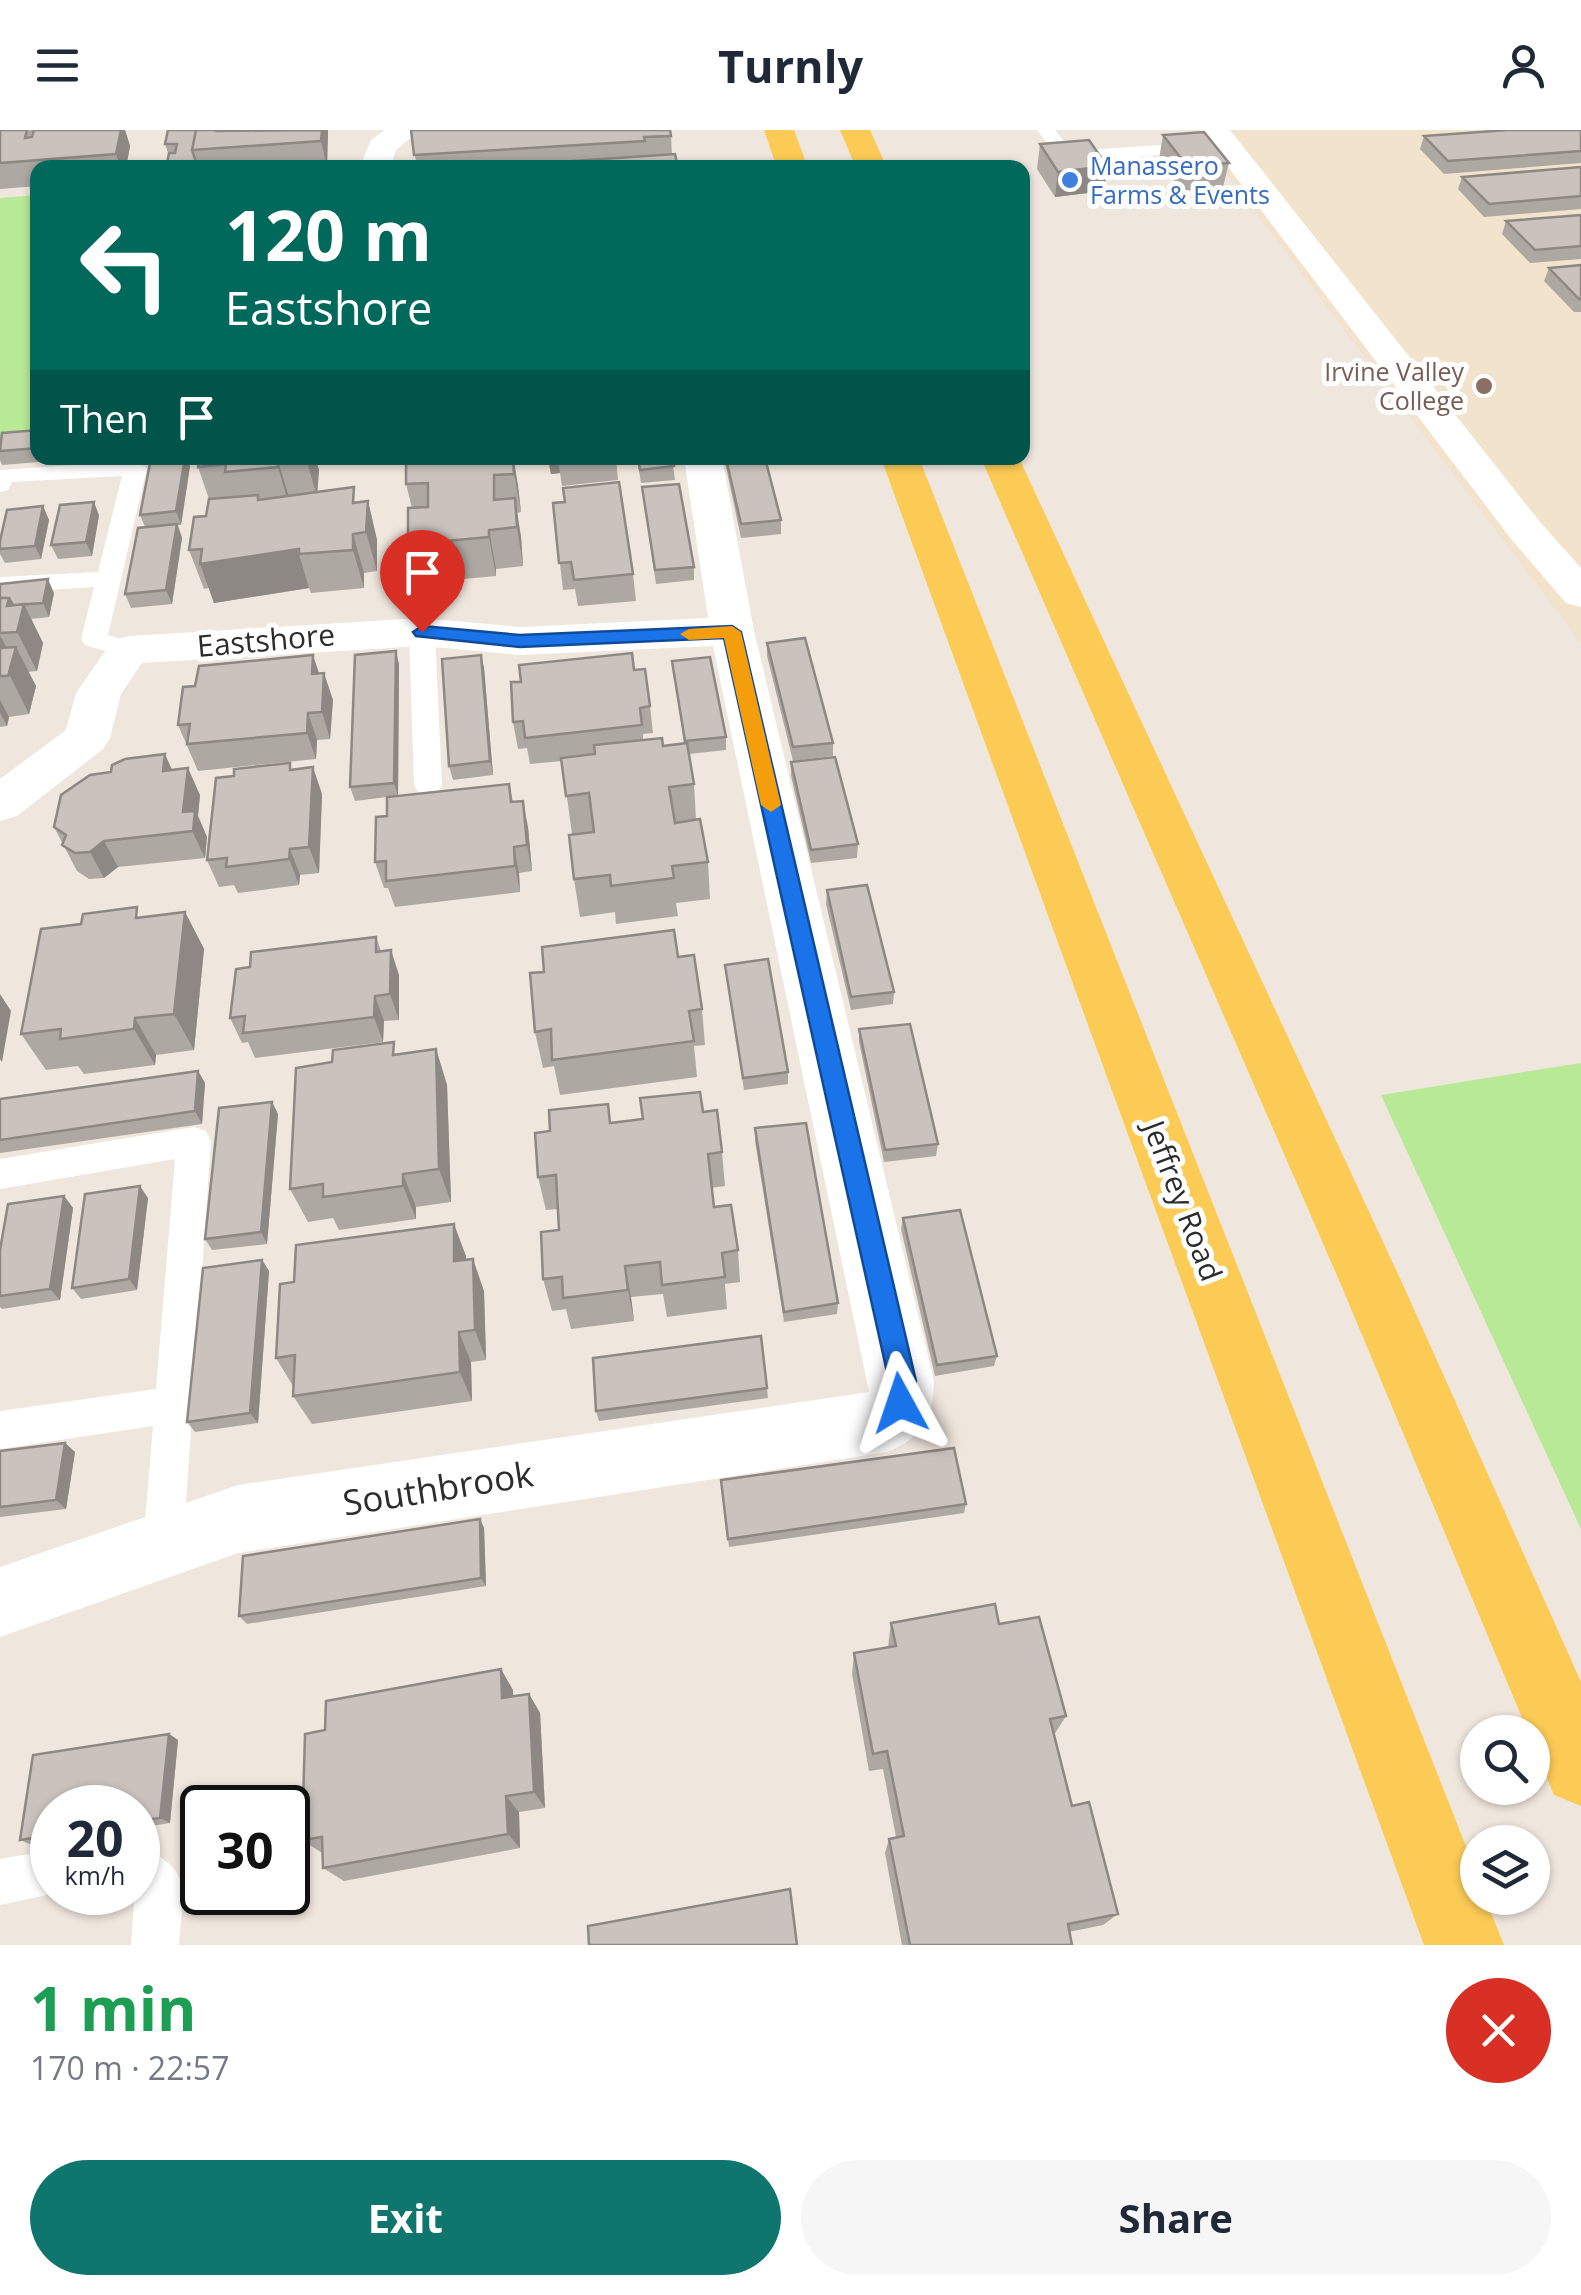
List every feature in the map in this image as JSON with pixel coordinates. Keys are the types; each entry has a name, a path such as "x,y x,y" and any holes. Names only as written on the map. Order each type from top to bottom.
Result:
{"main road":[{"path":"779,130 790,160"},
{"path":"855,130 868,160"},
{"name":"Jeffrey Road","path":"903,465 1464,1945"},
{"path":"1003,465 1372,1287 1581,1768"}],"street":[{"path":"377,160 382,146 405,130"},
{"path":"1221,138 1526,531 1581,594"},
{"path":"704,465 732,632"},
{"name":"Eastshore","path":"129,650 422,632 520,641 732,632"},
{"name":"Southbrook","path":"0,1602 238,1519 887,1420 900,1403 902,1381 732,632"},
{"path":"0,804 87,738 100,693 129,650"}],"lane":[{"path":"1046,130 1068,157 1221,138"},
{"path":"0,485 2,476 135,468 94,639 129,650"},
{"path":"0,584 108,579"},
{"path":"422,632 428,785"},
{"path":"0,1174 194,1140 164,1546"},
{"path":"0,1430 174,1406"},
{"path":"0,1882 30,1877"},
{"path":"154,1945 156,1915"}],"shaded area":[{"name":"Irvine Valley College","path":"1193,130 1581,130 1581,643"}],"green space":[{"path":"30,196 30,443 0,445 0,198"},
{"path":"1581,1063 1581,1529 1381,1095"}],"building":[{"path":"0,130 27,130 25,138 32,137 34,130 121,130 116,154 0,163"},
{"path":"168,130 196,130 192,150 195,160 168,160 177,144 165,144"},
{"path":"196,130 322,130 321,141 192,150"},
{"path":"411,130 670,130 671,136 644,137 645,141 414,155"},
{"path":"1581,130 1581,151 1448,161 1424,136"},
{"path":"1204,132 1229,163 1187,166 1163,135"},
{"path":"1089,140 1107,166 1058,172 1040,144"},
{"path":"675,154 676,160 587,160"},
{"path":"1581,167 1581,196 1489,204 1462,177"},
{"path":"1581,215 1581,246 1535,250 1506,221"},
{"path":"1581,265 1581,299 1579,299 1549,268"},
{"path":"30,431 30,449 0,451 2,433"},
{"path":"150,465 184,465 176,511 140,515"},
{"path":"226,465 278,465 278,467 225,472"},
{"path":"406,465 513,465 514,474 494,475 494,500 515,498 517,527 489,530 489,537 435,542 434,535 408,537 408,508 428,507 428,483 406,484"},
{"path":"639,465 674,466 640,470"},
{"path":"728,465 767,465 781,520 741,524"},
{"path":"619,482 633,574 574,580 571,562 559,563 553,503 565,502 563,488"},
{"path":"679,484 694,567 655,570 642,487"},
{"path":"354,487 353,503 368,501 366,532 353,534 353,550 299,554 299,549 200,564 202,549 189,550 194,517 206,516 209,499 258,495 258,500"},
{"path":"94,502 86,542 51,545 60,505"},
{"path":"43,506 35,546 0,549 7,510"},
{"path":"177,524 166,590 125,594 138,528"},
{"path":"48,579 43,603 13,605 9,598 0,598 0,584"},
{"path":"0,598 9,598 7,606 24,604 17,632 0,633"},
{"path":"805,638 833,743 793,747 767,643"},
{"path":"16,647 8,676 0,676 0,648"},
{"path":"396,651 394,783 350,787 355,655"},
{"path":"632,653 634,670 645,669 650,706 640,708 642,725 525,738 523,721 513,722 511,682 521,682 519,665"},
{"path":"313,655 312,674 324,673 322,712 308,713 307,733 187,744 190,724 178,725 183,687 195,686 199,666"},
{"path":"481,655 490,761 449,766 442,659"},
{"path":"710,657 726,737 685,741 672,661"},
{"path":"662,738 663,746 687,743 694,784 669,787 675,823 700,819 708,862 672,866 674,878 611,886 610,875 574,879 569,835 594,832 589,793 566,796 561,758 595,754 594,745"},
{"path":"165,754 163,771 188,768 183,812 195,811 193,831 104,841 90,852 75,853 62,845 66,835 54,827 61,795 90,775 111,772 112,765 125,759"},
{"path":"835,757 858,844 811,850 791,762"},
{"path":"290,763 290,770 313,767 309,847 290,849 289,859 226,867 227,858 207,860 216,778 234,776 234,769"},
{"path":"509,784 511,802 523,801 527,845 514,847 515,866 386,881 386,861 375,862 376,817 387,816 387,797"},
{"path":"867,885 894,992 851,997 827,890"},
{"path":"137,907 136,918 185,912 174,1014 135,1018 134,1029 60,1039 61,1029 21,1034 41,929 81,924 83,914"},
{"path":"674,930 678,957 694,955 702,1009 689,1011 694,1041 552,1060 551,1029 535,1032 530,973 544,972 542,947"},
{"path":"376,937 376,952 391,950 390,994 375,996 374,1017 243,1033 245,1016 230,1018 236,969 250,967 251,952"},
{"path":"768,959 788,1072 743,1078 725,965"},
{"path":"910,1024 938,1144 885,1150 859,1029"},
{"path":"394,1042 393,1055 436,1049 439,1169 403,1174 403,1186 323,1197 323,1184 290,1189 296,1068 332,1062 333,1050"},
{"path":"198,1071 195,1111 0,1140 0,1099"},
{"path":"700,1092 703,1112 717,1110 722,1152 708,1154 714,1207 731,1205 738,1250 722,1253 725,1277 662,1285 660,1262 625,1266 628,1290 563,1298 562,1277 543,1279 541,1232 559,1230 556,1175 538,1177 535,1133 550,1131 549,1110 608,1104 610,1123 643,1119 640,1098"},
{"path":"272,1102 261,1232 205,1239 219,1108"},
{"path":"806,1123 838,1303 784,1312 755,1128"},
{"path":"140,1186 129,1279 72,1288 85,1194"},
{"path":"64,1196 50,1289 0,1296 0,1250 8,1204"},
{"path":"960,1210 997,1356 937,1365 903,1218"},
{"path":"454,1224 454,1261 473,1259 475,1330 459,1332 460,1372 293,1396 295,1355 276,1358 280,1284 294,1282 296,1245"},
{"path":"262,1260 250,1413 187,1422 203,1268"},
{"path":"761,1336 767,1388 596,1411 593,1358"},
{"path":"65,1443 56,1500 0,1507 0,1451"},
{"path":"954,1448 966,1504 728,1539 721,1480"},
{"path":"480,1519 481,1578 239,1616 243,1556"},
{"path":"995,1604 999,1624 1039,1617 1066,1716 1050,1719 1072,1806 1089,1802 1118,1914 1068,1924 1072,1945 910,1945 889,1839 904,1836 887,1751 873,1754 854,1653 896,1646 891,1623"},
{"path":"501,1669 502,1698 529,1694 534,1792 506,1796 508,1834 323,1868 322,1837 310,1839 310,1785 304,1785 305,1734 325,1730 326,1701"},
{"path":"169,1734 160,1818 160,1785 30,1785 30,1838 20,1840 33,1755"},
{"path":"790,1889 797,1945 589,1945 588,1926"}],"slow traffic":[{"path":"689,634 732,632 771,805"}],"place":[{"name":"Manassero Farms & Events","path":"1070,180"},
{"name":"Irvine Valley College","path":"1484,386"}],"route":[{"path":"422,632 520,641 732,632 902,1381 900,1403"}]}
